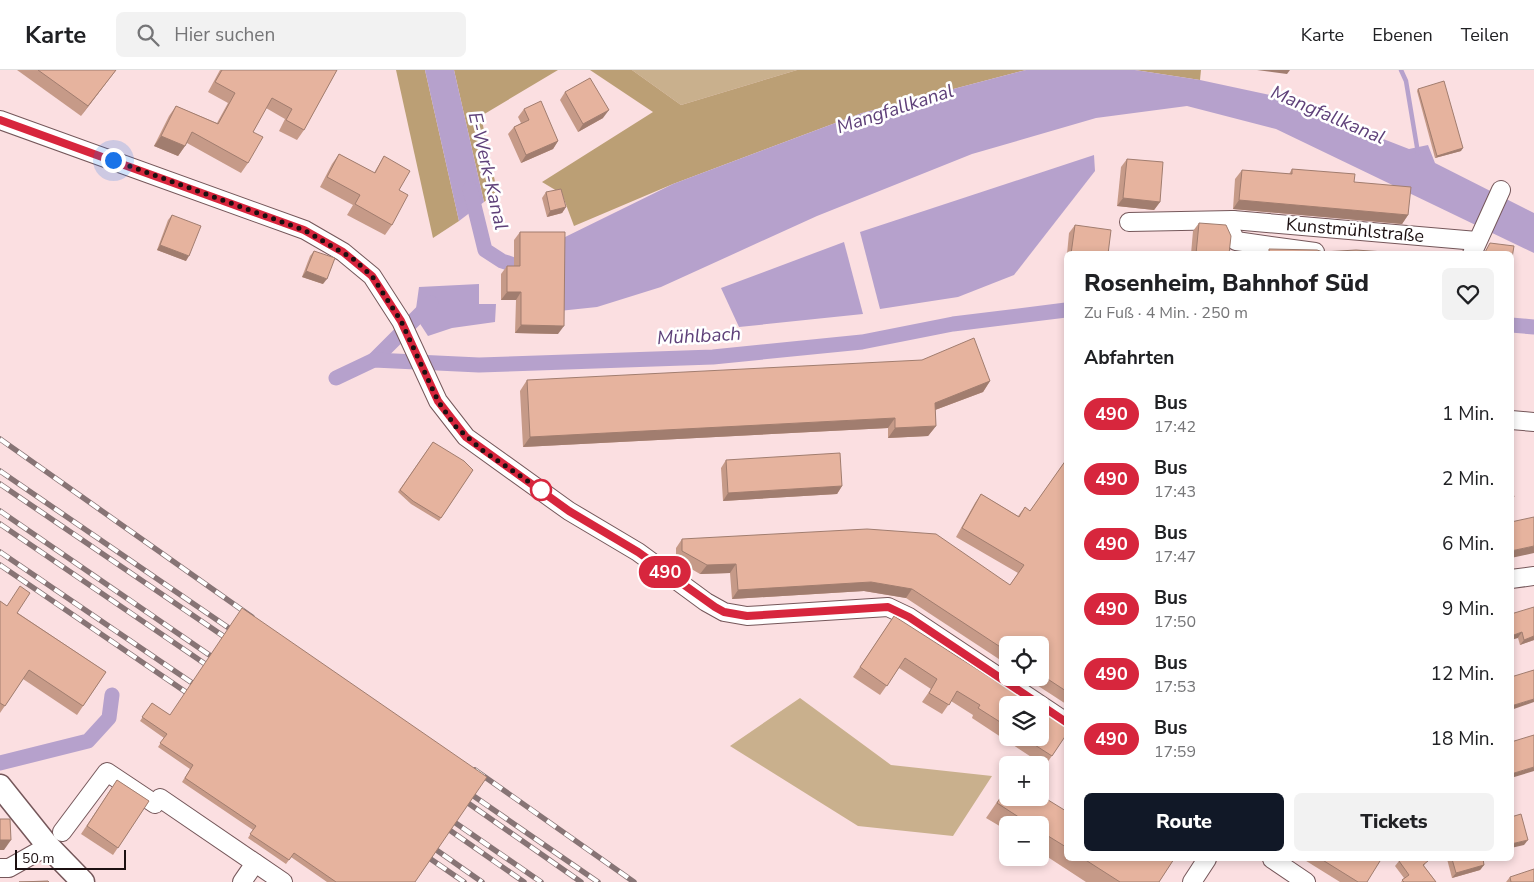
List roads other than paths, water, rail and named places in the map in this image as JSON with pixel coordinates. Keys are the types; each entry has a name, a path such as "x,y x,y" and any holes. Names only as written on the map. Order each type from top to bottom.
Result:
{"main road":[{"path":"0,786 55,839 83,882"}],"street":[{"path":"0,120 304,230 343,252 372,276 401,321 446,415 466,437 569,511 638,552 706,602 724,612 747,616 888,607 909,617 1064,721"},
{"path":"1476,242 1501,190"},
{"name":"Kunstmühlstraße","path":"1233,220 1231,231 1236,241 1307,251"},
{"name":"Kunstmühlstraße","path":"1129,222 1233,220 1476,242"},
{"path":"1514,420 1534,422"},
{"path":"1514,579 1534,576"},
{"path":"0,868 9,868 55,839 107,772 157,801 283,882"},
{"path":"1192,882 1205,861"},
{"path":"1275,861 1306,882"},
{"path":"242,882 255,863"}],"water":[{"path":"425,70 454,70 484,202 459,221"},
{"name":"Mangfallkanal","path":"1026,70 1135,70 1200,80 1270,95 1409,149 1428,145 1435,163 1534,213 1534,253 1276,129 1187,106 1096,118 972,154 817,216 661,287 597,307 559,311 559,240 673,184 862,113"},
{"path":"1094,155 1095,171 1014,275 958,297 880,309 860,232"},
{"path":"844,242 863,314 739,327 721,288"},
{"path":"479,284 479,304 496,304 495,322 452,328 428,336 415,316 419,287"}],"waterway":[{"path":"1401,70 1406,81 1418,153"},
{"name":"E-Werk-Kanal","path":"470,189 485,250 502,261 514,265"},
{"path":"374,360 431,303"},
{"name":"Mühlbach","path":"336,378 374,360 479,365 713,357 862,342 953,324 1064,310"},
{"name":"Mühlbach","path":"1514,325 1534,327"},
{"name":"Mühlbach","path":"0,763 88,741 109,718 112,695"}],"railway":[{"path":"0,439 252,617"},
{"path":"0,471 239,635"},
{"path":"0,484 235,644"},
{"path":"0,511 221,663"},
{"path":"0,524 217,672"},
{"path":"0,552 204,691"},
{"path":"0,565 196,699"},
{"path":"475,770 634,882"},
{"path":"462,788 598,882"},
{"path":"458,796 581,882"},
{"path":"444,815 541,882"},
{"path":"438,822 524,882"},
{"path":"425,842 482,882"},
{"path":"419,851 464,882"}]}
